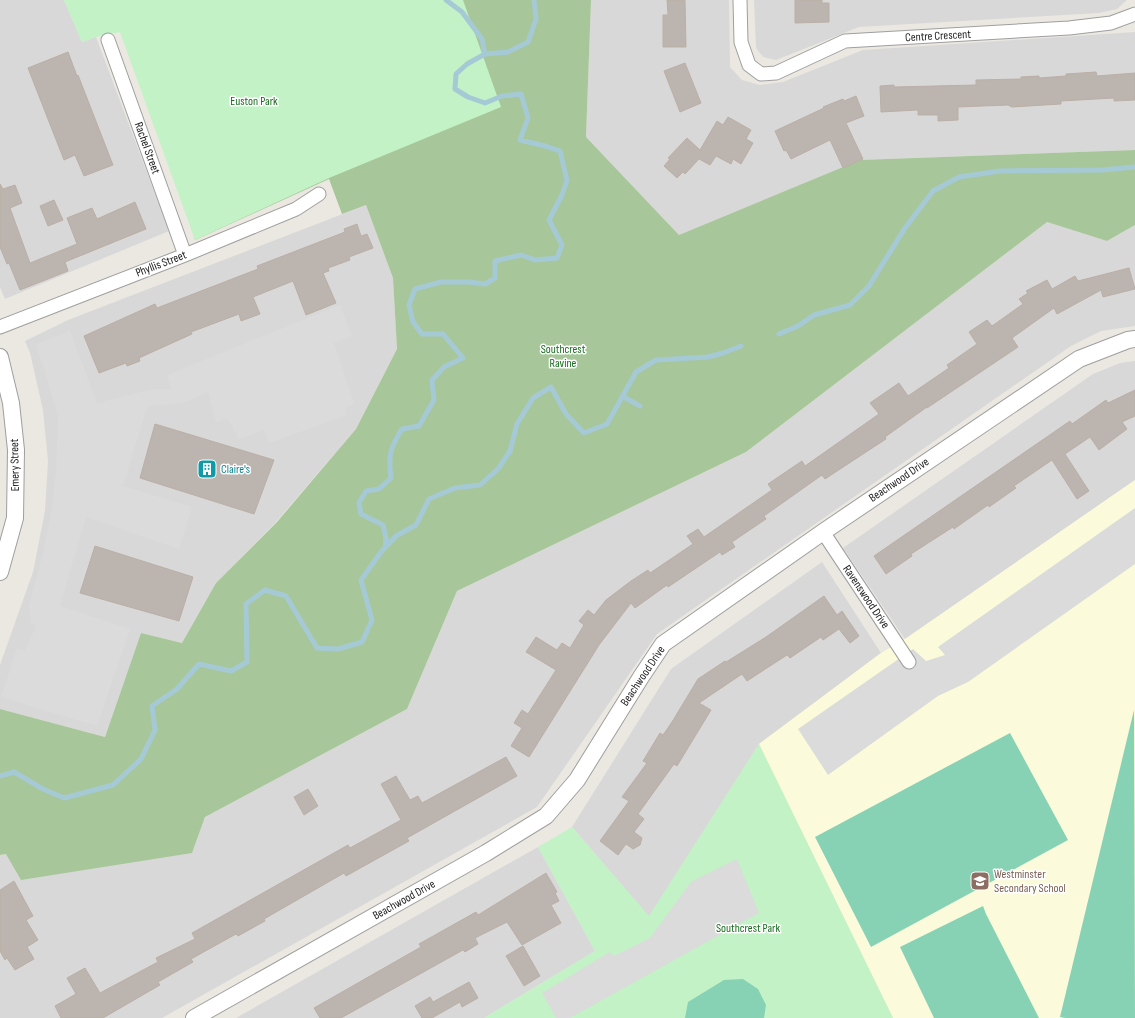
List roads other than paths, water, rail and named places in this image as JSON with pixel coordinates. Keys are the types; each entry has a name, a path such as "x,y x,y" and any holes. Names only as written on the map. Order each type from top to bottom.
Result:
{"street":[{"name":"Centre Crescent","path":"740,0 741,42 749,65 761,74 776,73 845,42 1069,28 1111,23 1135,14"},
{"name":"Rachel Street","path":"108,40 185,255"},
{"name":"Phyllis Street","path":"0,327 185,255 296,209 319,194"},
{"name":"Beachwood Drive","path":"194,1018 486,854 546,816 577,780 641,677 664,644 823,532 1079,359 1128,340 1135,339"},
{"name":"Emery Street","path":"0,357 11,403 16,450 15,518 0,572"},
{"name":"Ravenswood Drive","path":"823,532 910,662"}],"waterway":[{"path":"446,0 462,12 482,39 485,54"},
{"path":"385,548 386,538 383,525 361,514 359,503 366,491 379,489 391,478 390,457 392,447 402,429 419,426 434,400 432,380 444,367 463,358 443,334 422,334 413,322 409,305 415,289 441,282 469,282 485,284 495,278 495,261 521,255 535,260 557,258 562,245 549,220 562,195 567,180 560,151 520,140 528,118 521,94 502,96 485,103 468,97 455,89 456,74 467,64 485,54 508,52 528,42 536,19 534,0"},
{"path":"779,334 798,326 814,315 850,305 869,286 905,228 933,191 959,177 1000,171 1102,170 1135,167"},
{"path":"0,776 14,772 43,789 64,798 113,785 141,759 155,730 152,706 177,689 199,664 231,671 247,662 246,604 265,590 286,596 317,648 338,649 362,642 372,620 361,580 381,552 396,536 416,525 429,499 455,488 480,485 498,469 510,451 517,424 533,398 551,387 566,414 584,433 607,424 636,372 656,360 708,357 741,346"},
{"path":"622,396 640,406"}],"place":[{"name":"Claire's","path":"207,469"},
{"name":"Westminster Secondary School","path":"980,881"}],"park label":[{"name":"Euston Park","path":"254,101"},
{"name":"Southcrest Ravine","path":"563,356"},
{"name":"Southcrest Park","path":"748,928"}]}
